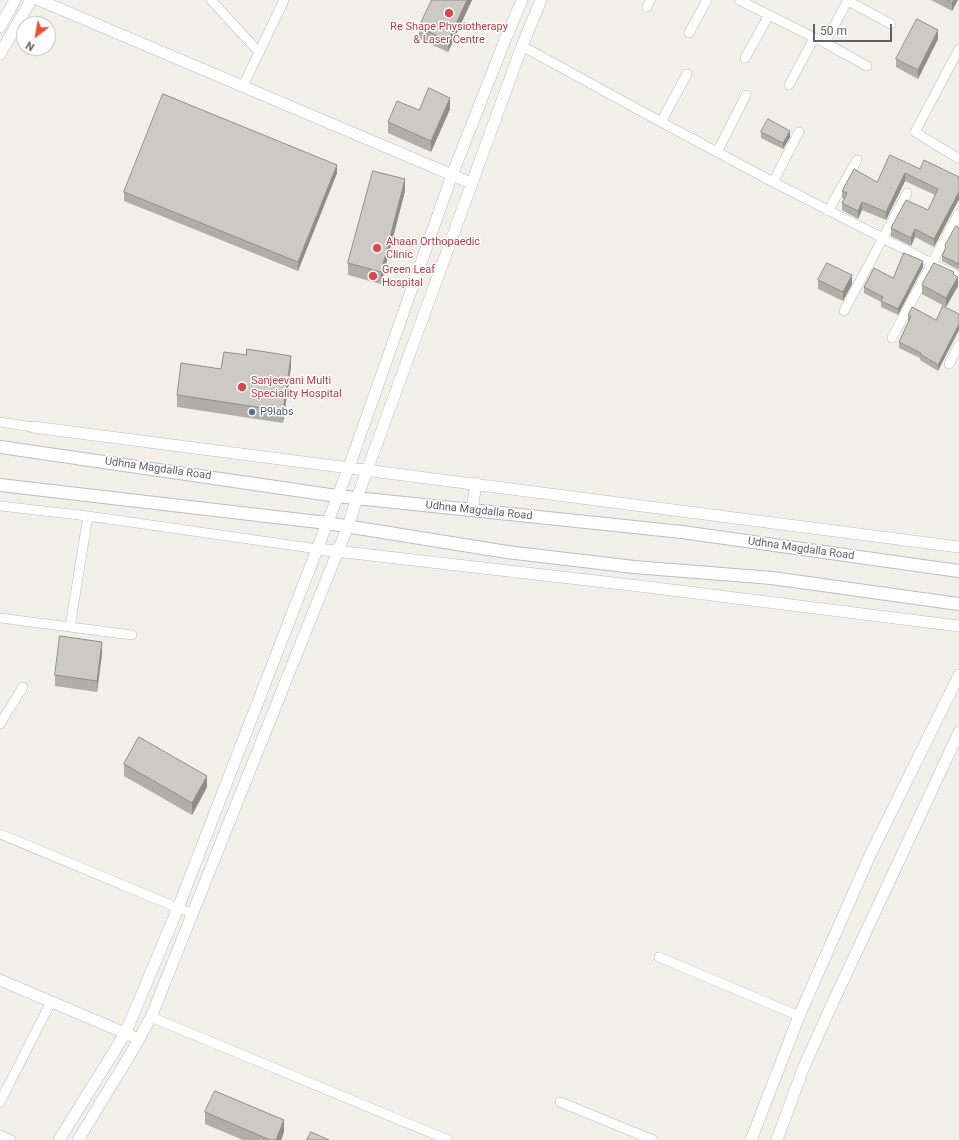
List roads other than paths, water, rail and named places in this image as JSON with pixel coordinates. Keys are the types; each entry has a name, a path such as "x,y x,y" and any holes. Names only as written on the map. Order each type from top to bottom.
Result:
{"main road":[{"name":"Udhna Magdalla Road","path":"0,447 337,496 682,532 959,570"},
{"path":"0,485 328,523 507,552 634,567 772,578 959,604"}],"street":[{"path":"0,27 15,0"},
{"path":"0,54 31,0"},
{"path":"39,0 471,183"},
{"path":"211,0 259,52"},
{"path":"59,1140 125,1034 178,908 328,523 452,175 522,0"},
{"path":"78,1140 151,1017 348,526 471,183 522,46 541,0"},
{"path":"689,33 707,0"},
{"path":"739,0 867,66"},
{"path":"825,43 848,1 891,24"},
{"path":"243,86 280,2"},
{"path":"745,58 768,15"},
{"path":"789,85 814,38"},
{"path":"522,46 773,182 959,277"},
{"path":"959,49 915,132 959,159"},
{"path":"660,122 687,74"},
{"path":"717,152 746,95"},
{"path":"773,182 799,132"},
{"path":"828,211 857,160"},
{"path":"844,311 908,193"},
{"path":"892,338 959,213"},
{"path":"949,364 959,345"},
{"path":"0,422 959,547"},
{"path":"472,510 476,484"},
{"path":"0,506 88,516 318,549 648,587 959,626"},
{"path":"70,627 88,516"},
{"path":"0,618 132,635"},
{"path":"751,1140 799,1016 871,853 959,675"},
{"path":"0,724 23,687"},
{"path":"777,1140 803,1070 825,1019 957,739"},
{"path":"0,834 192,913"},
{"path":"659,957 799,1016"},
{"path":"0,980 138,1039"},
{"path":"0,1102 51,1002"},
{"path":"151,1017 448,1140"},
{"path":"560,1102 653,1140"},
{"path":"0,1135 11,1140"}],"place":[{"name":"Re Shape Physiotherapy & Laser Centre","path":"449,13"},
{"name":"Ahaan Orthopaedic Clinic","path":"377,248"},
{"name":"Green Leaf Hospital","path":"373,276"},
{"name":"Sanjeevani Multi Speciality Hospital","path":"242,387"},
{"name":"P9labs","path":"252,412"}]}
